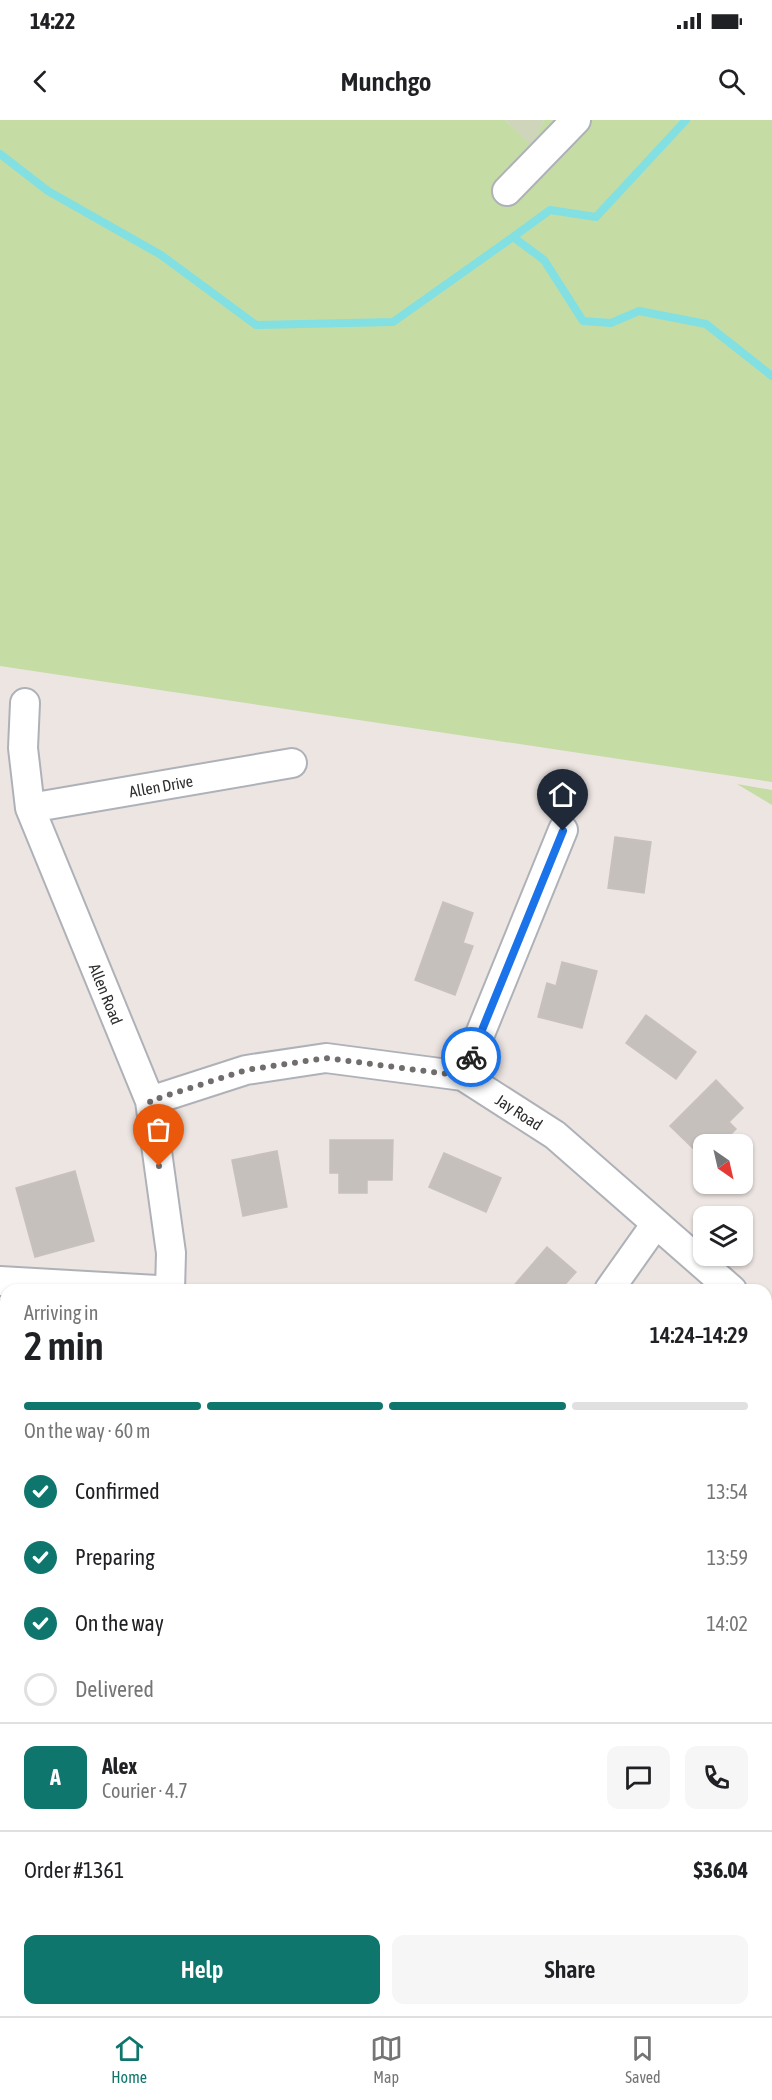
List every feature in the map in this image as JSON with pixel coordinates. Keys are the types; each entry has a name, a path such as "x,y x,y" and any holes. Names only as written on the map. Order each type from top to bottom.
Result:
{"street":[{"path":"507,191 576,120"},
{"name":"Allen Road","path":"25,703 23,748 30,808 150,1101 171,1253 170,1284"},
{"name":"Allen Drive","path":"30,808 292,763"},
{"path":"463,1076 563,831"},
{"name":"Jay Road","path":"150,1101 246,1070 326,1058 463,1076 555,1135 725,1284"},
{"path":"613,1284 655,1225"},
{"path":"0,1281 52,1284"}],"green space":[{"path":"0,120 505,120 532,145 544,120 772,120 772,782 0,666"},
{"path":"505,120 544,120 532,146"},
{"path":"737,784 772,790 772,805"}],"building":[{"path":"615,837 651,842 644,893 608,888"},
{"path":"443,902 473,913 463,943 473,946 455,995 415,980"},
{"path":"562,962 597,971 582,1028 538,1017 547,983 556,986"},
{"path":"646,1015 696,1052 676,1079 626,1043"},
{"path":"716,1080 743,1108 729,1122 736,1129 731,1134 693,1134 693,1148 670,1126"},
{"path":"330,1140 393,1140 392,1180 367,1180 367,1193 339,1193 339,1173 330,1173"},
{"path":"277,1151 287,1207 243,1216 232,1160"},
{"path":"444,1153 501,1178 486,1212 429,1187"},
{"path":"75,1171 94,1241 35,1257 16,1188"},
{"path":"547,1247 576,1272 565,1284 515,1284"}],"waterway":[{"path":"513,237 550,210 596,217 686,120"},
{"path":"0,154 48,191 161,255 256,325 393,322 513,237 544,260 583,321 611,323 639,311 706,324 772,376"}],"way so far":[{"path":"159,1166 150,1101 246,1070 326,1058 463,1076 471,1057"}],"route":[{"path":"471,1057 563,831"}]}
